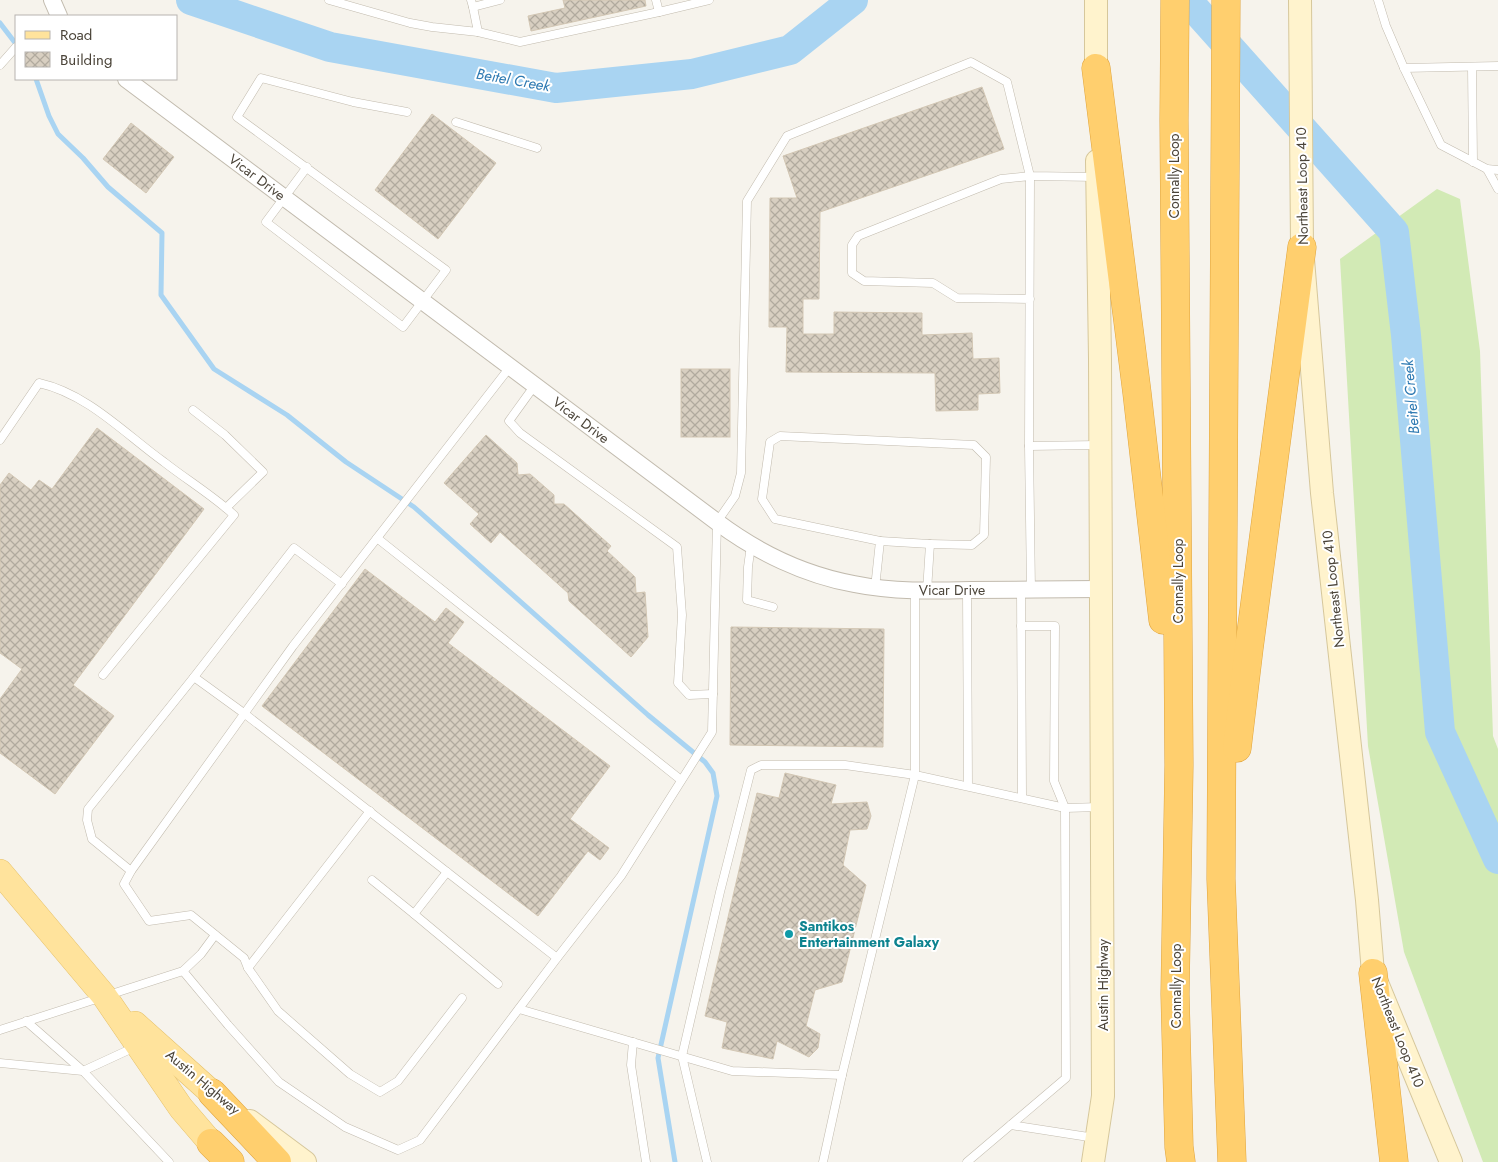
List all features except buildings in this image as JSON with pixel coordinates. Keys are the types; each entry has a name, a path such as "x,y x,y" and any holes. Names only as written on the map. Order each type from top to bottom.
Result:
{"highway":[{"name":"Connally Loop","path":"1175,0 1174,120 1179,766 1174,994 1181,1162"},
{"path":"1226,0 1221,878 1232,1162"},
{"path":"1096,68 1138,402 1179,766"},
{"path":"1221,878 1249,648 1302,247"},
{"path":"1373,973 1394,1162"},
{"path":"1166,1162 1174,994"},
{"path":"212,1093 277,1162"},
{"path":"218,1153 230,1162"}],"main road":[{"name":"Northeast Loop 410","path":"1300,0 1302,247 1322,493 1367,900 1373,973 1452,1162"},
{"path":"1096,10 1102,807"},
{"name":"Austin Highway","path":"1093,1162 1103,1096 1102,807"},
{"name":"Austin Highway","path":"0,872 105,997 181,1108 218,1153"},
{"name":"Austin Highway","path":"105,997 212,1093 305,1162"}],"street":[{"path":"52,0 58,15"},
{"name":"Vicar Drive","path":"127,80 717,522 751,545 783,561 820,575 875,588 921,591 1100,588"}],"lane":[{"path":"329,0 410,23 478,32 520,42 709,0"},
{"path":"478,32 472,3 500,0"},
{"path":"656,0 659,12"},
{"path":"1378,0 1386,26 1404,68 1441,145 1487,169 1498,170"},
{"path":"0,65 14,49"},
{"path":"183,972 279,1082 345,1127 398,1150 420,1140 621,876 712,732 717,522 735,496 741,473 746,201 787,136 970,62 1007,82 1030,176 1029,446 1026,590 1021,626 1022,798"},
{"path":"1404,68 1498,66"},
{"path":"1472,67 1473,162"},
{"path":"307,167 266,222 403,327 446,270 307,167 238,117 261,78 353,102 407,112"},
{"path":"456,122 537,148"},
{"path":"1487,169 1498,189"},
{"path":"1030,299 957,298 933,283 864,281 852,273 852,245 858,236 1001,179 1030,176 1098,177"},
{"path":"462,998 398,1081 380,1092 350,1074 278,1011 248,968 244,958 191,915 149,921 124,884 131,871 293,646 510,367"},
{"path":"0,440 39,383 56,387 100,412 234,515 103,675"},
{"path":"535,386 509,421 520,432 677,547 682,615 678,683 689,696 713,694"},
{"path":"193,410 225,435 263,472 226,508"},
{"path":"780,436 974,445 986,457 984,534 972,545 930,544 880,541 775,519 762,499 770,442 780,436"},
{"path":"1029,446 1100,445"},
{"path":"378,538 682,780"},
{"path":"875,588 880,541"},
{"path":"823,1162 842,1075 915,774 921,591 930,544"},
{"path":"751,545 747,600 773,607"},
{"path":"131,871 92,839 87,820 88,809 294,548 342,584"},
{"path":"967,590 968,786"},
{"path":"967,1162 1066,1078 1065,808 1054,781 1055,626 1021,626"},
{"path":"194,677 245,714 557,958"},
{"path":"707,1162 682,1056 750,770 762,765 845,766 915,774 1065,808 1102,807"},
{"path":"248,968 370,811"},
{"path":"414,914 447,872"},
{"path":"372,880 498,984"},
{"path":"0,1030 183,972 201,954 215,935"},
{"path":"519,1009 732,1071 842,1075"},
{"path":"26,1022 82,1071 169,1162"},
{"path":"633,1042 631,1065 646,1162"},
{"path":"0,1063 82,1071 138,1046"},
{"path":"1010,1125 1097,1138"}],"green space":[{"path":"1437,189 1460,199 1480,351 1493,736 1498,749 1498,1162 1483,1162 1404,952 1368,746 1340,259"}],"waterway":[{"name":"Beitel Creek","path":"191,0 330,47 556,88 692,74 790,50 853,0"},
{"name":"Beitel Creek","path":"1187,0 1394,232 1406,335 1440,732 1498,859"},
{"path":"0,23 15,43"},
{"path":"36,80 49,116 58,134 83,158 108,187 162,233 161,295 214,369 287,415 346,462 414,507 648,715 705,762 713,773 717,796 658,1058 675,1162"}],"place":[{"name":"Santikos Entertainment Galaxy","path":"789,934"}]}
